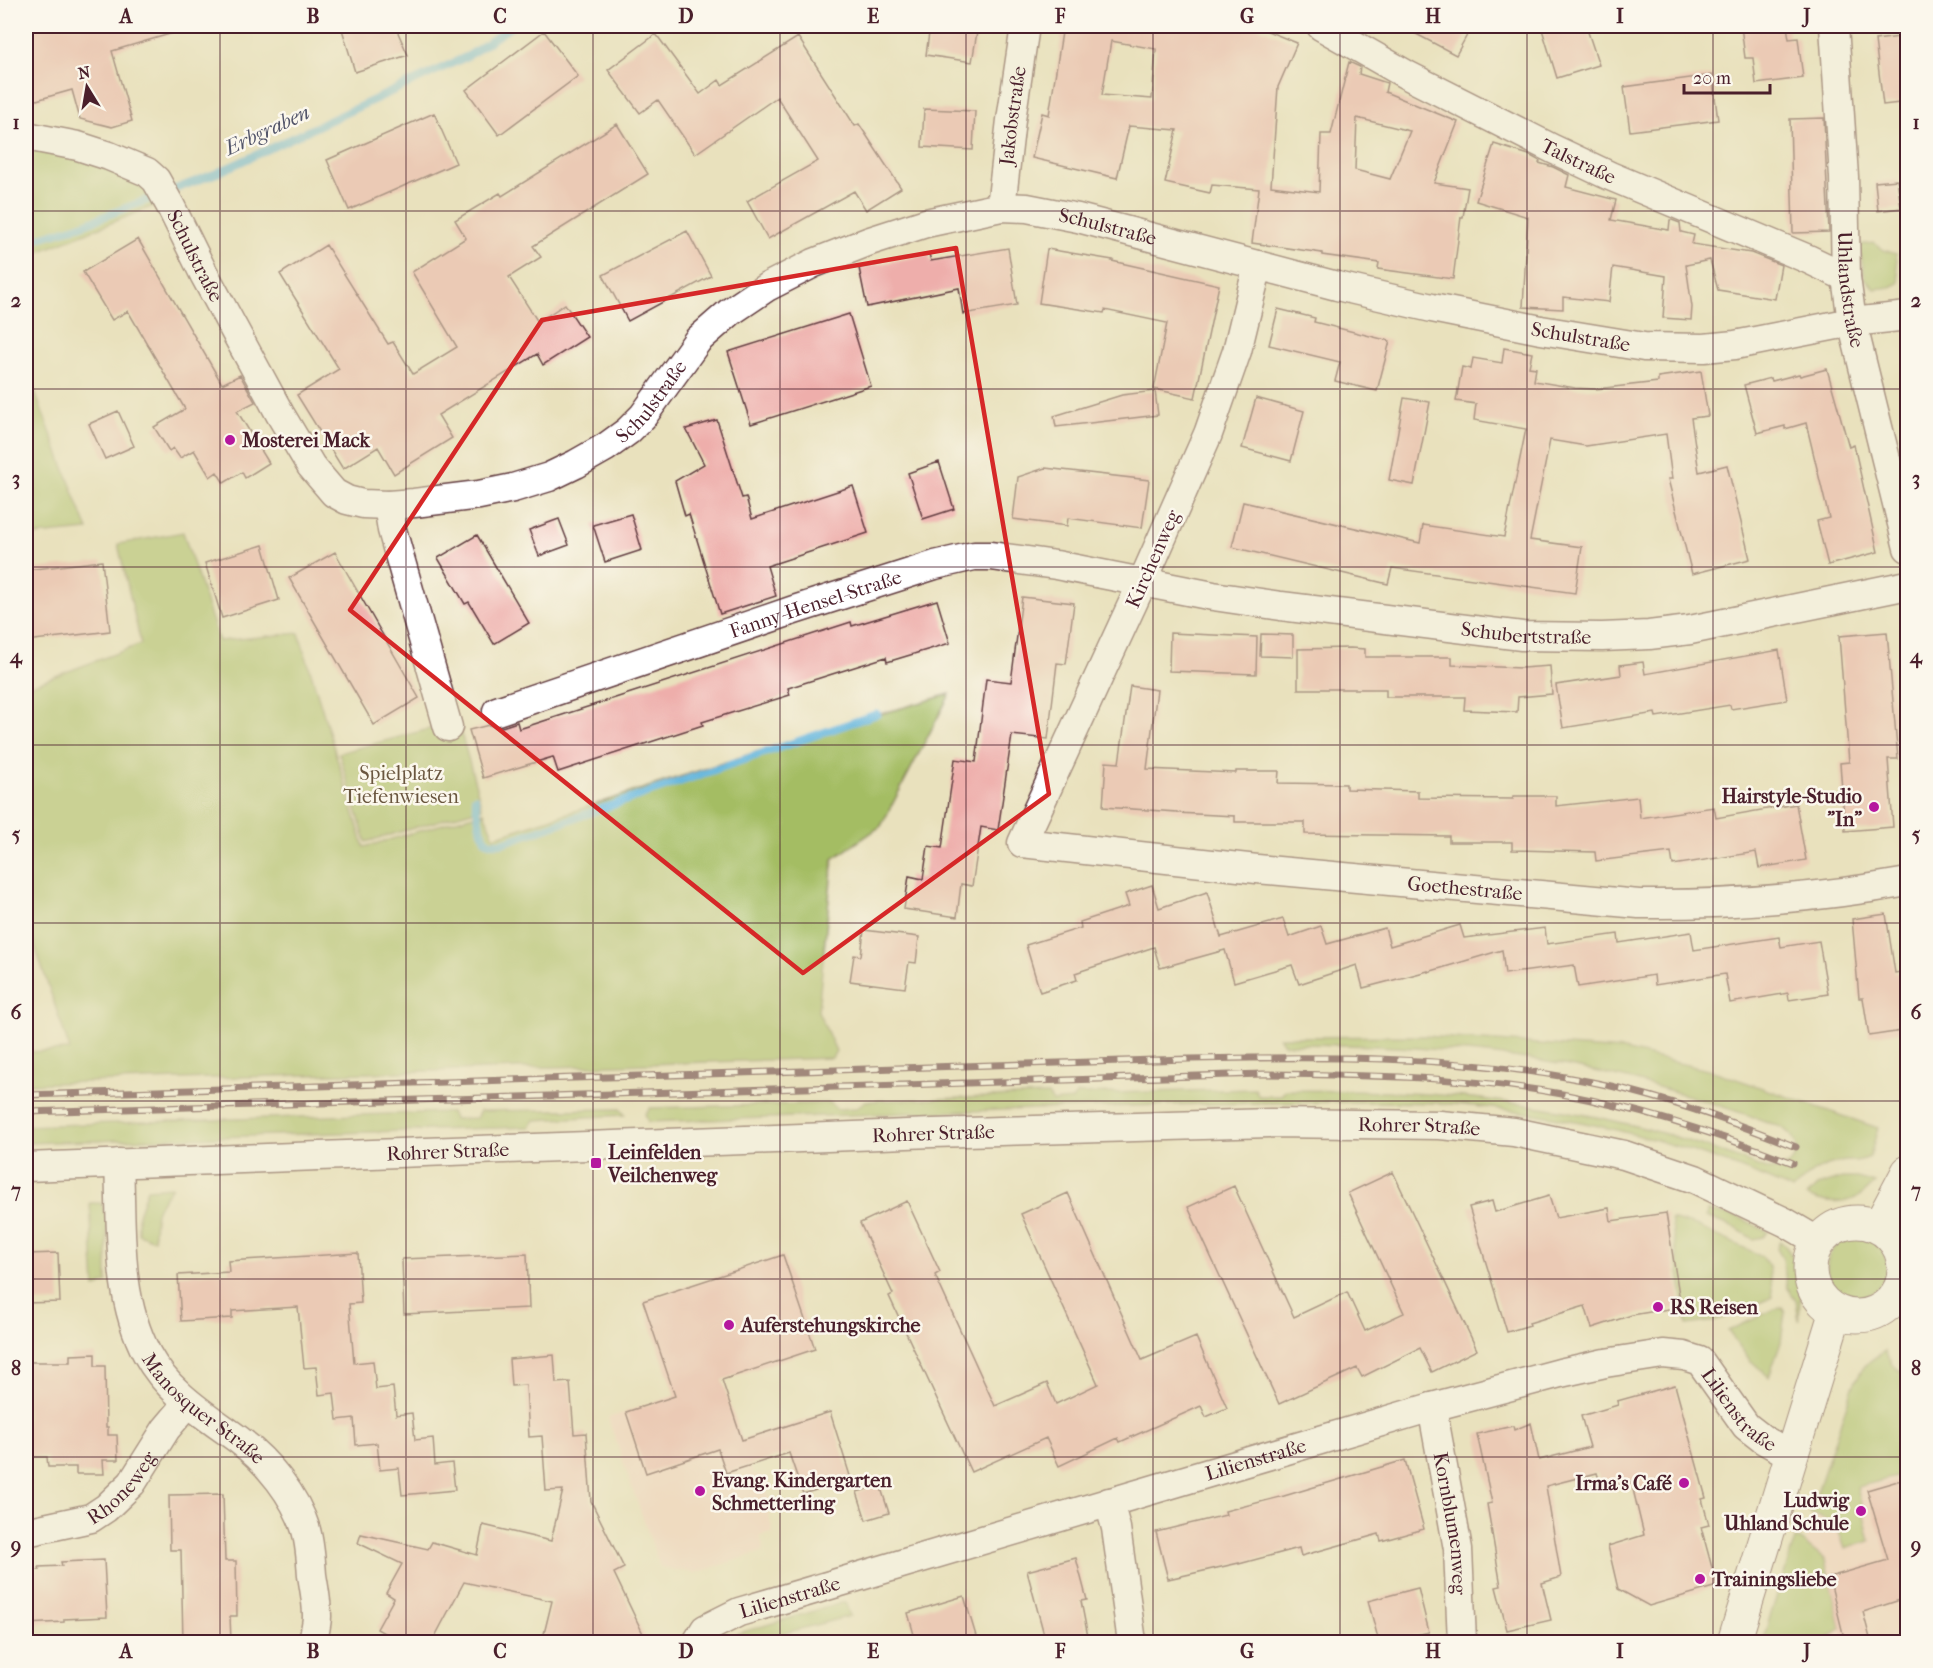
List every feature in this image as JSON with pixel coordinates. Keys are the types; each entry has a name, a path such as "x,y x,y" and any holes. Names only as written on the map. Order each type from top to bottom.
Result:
{"main road":[{"path":"1879,1227 1908,1172"},
{"path":"1863,1222 1879,1227 1891,1235 1900,1247 1904,1262 1902,1299 1870,1314 1853,1315 1836,1311 1823,1301 1814,1288 1810,1272 1812,1256 1819,1242 1831,1230 1846,1223 1863,1222"},
{"path":"1734,1642 1836,1311"}],"street":[{"name":"Jakobstraße","path":"1001,207 1025,26"},
{"name":"Talstraße","path":"1321,26 1407,75 1610,176 1797,254 1846,277"},
{"name":"Uhlandstraße","path":"1834,26 1844,177 1846,277 1852,322 1908,548"},
{"name":"Schulstraße","path":"26,136 78,146 109,156 147,172 156,180 204,274 311,466 334,493 347,500 363,504 388,505 444,500 513,488 549,477 606,447 628,430 643,416 698,340 730,312 766,287 814,263 870,241 926,223 1001,207 1027,208 1078,218 1375,295 1483,319 1644,347 1675,349 1735,345 1852,322 1908,316"},
{"name":"Kirchenweg","path":"1022,843 1143,581 1219,406 1237,351 1258,265"},
{"path":"388,505 392,530 448,727"},
{"name":"Fanny-Hensel-Straße","path":"497,711 737,629 956,559 991,556 1143,581"},
{"name":"Schubertstraße","path":"1143,581 1213,596 1352,616 1512,635 1560,637 1649,635 1690,630 1908,585"},
{"name":"Goethestraße","path":"1022,843 1268,870 1639,904 1698,904 1768,900 1858,891 1908,882"},
{"name":"Rohrer Straße","path":"26,1167 933,1132 1270,1124 1440,1125 1514,1132 1624,1155 1695,1179 1785,1222 1819,1242"},
{"name":"Manosquer Straße","path":"119,1163 124,1274 132,1322 148,1356 172,1388 188,1403 242,1442 275,1474 288,1491 305,1527 309,1544 317,1617 313,1642"},
{"name":"Lilienstraße","path":"697,1642 705,1629 739,1612 1432,1407 1605,1363 1664,1353 1700,1361 1746,1426 1764,1440 1791,1455"},
{"name":"Rhoneweg","path":"26,1532 91,1518 106,1508 132,1483 166,1429 188,1403"},
{"name":"Kornblumenweg","path":"1432,1407 1458,1550 1462,1642"},
{"path":"1109,1502 1116,1528 1132,1642"}],"highlighted area":[{"path":"956,248 1049,794 803,973 350,610 542,320"}],"shaded area":[{"name":"Ludwig Uhland Schule","path":"1894,1370 1907,1373 1907,1642 1778,1642 1776,1633 1854,1389"},
{"name":"Evang. Kindergarten Schmetterling","path":"721,1380 753,1474 763,1476 771,1506 768,1512 773,1533 760,1536 764,1551 695,1573 660,1567 608,1418"}],"green space":[{"path":"26,147 91,156 148,186 156,205 26,257"},
{"path":"1874,243 1896,254 1899,283 1891,287 1875,289 1865,278 1859,245"},
{"path":"26,369 88,530 26,536"},
{"path":"183,532 219,641 299,633 364,847 484,812 494,837 815,733 950,694 881,826 833,859 818,1011 836,1051 832,1058 26,1084 26,1052 70,1050 26,920 26,687 141,644 118,544"},
{"name":"Spielplatz Tiefenwiesen","path":"433,728 460,729 482,808 366,842 339,753"},
{"path":"1424,1036 1624,1050 1716,1072 1878,1128 1870,1157 1838,1162 1824,1167 1811,1174 1793,1190 1720,1161 1645,1137 1530,1113 1458,1105 1301,1102 1009,1109 648,1122 645,1114 650,1108 831,1103 837,1109 857,1108 865,1101 1048,1095 1053,1102 1072,1100 1077,1094 1255,1089 1259,1096 1280,1096 1286,1090 1384,1092 1482,1099 1588,1115 1666,1134 1768,1170 1781,1168 1795,1157 1797,1150 1791,1135 1773,1124 1719,1105 1609,1074 1553,1063 1486,1054 1385,1046 1284,1044 1279,1037"},
{"path":"620,1109 625,1115 535,1120 530,1127 26,1143 26,1126 451,1112 454,1119 476,1118 480,1111"},
{"path":"1842,1178 1857,1178 1875,1183 1860,1196 1844,1202 1826,1202 1807,1196 1817,1186"},
{"path":"172,1187 157,1211 154,1240 138,1234 138,1215 147,1189"},
{"path":"90,1203 101,1203 107,1219 107,1282 95,1288"},
{"path":"1708,1211 1739,1217 1768,1232 1763,1237 1753,1239 1737,1229 1706,1217"},
{"path":"1671,1219 1696,1226 1762,1256 1769,1267 1773,1297 1717,1321 1687,1325"},
{"path":"1851,1237 1863,1237 1874,1242 1882,1250 1887,1267 1885,1279 1874,1292 1863,1297 1851,1297 1840,1292 1832,1284 1827,1273 1827,1261 1832,1250 1840,1242"},
{"path":"1780,1241 1788,1249 1797,1268 1800,1289 1799,1321 1796,1300 1787,1287 1783,1259 1777,1249"},
{"path":"1782,1308 1785,1312 1781,1342 1769,1377 1749,1359 1728,1331 1775,1309"},
{"path":"1885,1351 1893,1366 1907,1372 1907,1411 1899,1414 1907,1441 1907,1457 1899,1460 1904,1475 1857,1487 1870,1541 1845,1549 1836,1523 1810,1513 1855,1382 1865,1366"},
{"path":"1795,1539 1800,1540 1825,1560 1841,1628 1824,1642 1762,1642"},
{"path":"845,1602 850,1616 773,1636 774,1642 722,1642 739,1633"}],"building":[{"path":"26,26 179,26 180,31 112,51 132,121 112,127 80,119 72,90 26,103"},
{"path":"341,26 395,26 408,55 355,72"},
{"path":"930,26 978,26 972,62 926,55"},
{"path":"1063,26 1255,26 1297,43 1278,87 1271,186 1319,192 1321,134 1331,134 1349,62 1360,67 1359,74 1387,83 1385,92 1458,122 1434,183 1468,188 1463,217 1461,217 1453,279 1378,269 1379,263 1252,243 1259,189 1212,185 1210,193 1165,183 1177,130 1129,126 1117,178 1032,158 1042,113 1049,115","holes":["1111,41 1156,49 1152,99 1102,95","1357,118 1410,131 1390,179 1355,170"]},
{"path":"1401,26 1472,26 1456,55"},
{"path":"1541,26 1586,26 1599,65 1557,78"},
{"path":"1741,26 1787,26 1789,39 1798,38 1803,78 1756,84 1753,58 1745,58"},
{"path":"544,31 578,76 499,135 466,90"},
{"path":"656,34 700,94 719,80 722,85 798,37 855,126 859,124 901,188 866,210 854,191 768,239 747,201 818,161 777,97 695,154 658,100 640,113 608,70"},
{"path":"1908,36 1908,102 1883,105 1875,40"},
{"path":"1712,75 1718,120 1630,131 1624,87"},
{"path":"924,109 975,111 973,150 922,147"},
{"path":"434,113 456,163 349,210 327,160"},
{"path":"1824,118 1829,232 1793,233 1790,119"},
{"path":"617,124 648,174 533,246 541,257 509,277 538,322 565,304 587,337 543,365 537,354 438,415 452,438 394,474 378,447 343,469 297,395 339,369 280,274 326,245 388,344 393,342 413,374 457,347 412,272 466,238 455,220 500,193 502,196"},
{"path":"1494,144 1529,155 1540,161 1539,163 1569,175 1566,187 1616,200 1611,220 1669,230 1670,220 1672,220 1680,223 1681,232 1694,235 1692,244 1751,253 1781,265 1775,299 1718,290 1710,260 1686,265 1692,307 1691,320 1663,318 1666,276 1613,267 1609,302 1563,297 1563,309 1523,307 1528,217 1476,201"},
{"path":"1897,180 1901,208 1878,211 1875,182"},
{"path":"687,231 711,276 628,321 603,275"},
{"path":"138,239 222,384 240,375 255,402 237,411 269,463 245,478 242,472 224,483 217,472 210,477 194,450 180,458 173,448 169,451 154,427 185,409 128,311 112,320 83,272"},
{"path":"1008,248 1017,305 963,314 959,288 867,307 859,268 929,254 931,261"},
{"path":"1047,249 1113,260 1219,285 1195,398 1154,389 1167,323 1105,310 1104,313 1039,303"},
{"path":"1278,309 1315,318 1314,322 1390,341 1377,391 1335,381 1340,362 1269,345"},
{"path":"849,314 871,386 751,424 728,352"},
{"path":"1504,348 1532,353 1529,367 1536,368 1534,381 1575,388 1596,389 1658,382 1658,377 1701,371 1708,416 1691,418 1699,472 1727,465 1750,559 1692,574 1668,479 1672,479 1666,434 1586,446 1550,440 1530,540 1582,547 1575,593 1392,568 1388,584 1232,547 1243,502 1420,543 1423,525 1504,537 1526,429 1474,420 1476,404 1456,401 1462,367 1471,369 1473,358 1502,363"},
{"path":"1827,369 1849,447 1854,445 1878,552 1828,565 1817,521 1829,518 1806,423 1757,433 1744,385"},
{"path":"1155,391 1158,415 1056,427 1054,416 1122,395"},
{"path":"1256,398 1304,411 1291,461 1242,448"},
{"path":"1404,398 1430,402 1414,485 1389,480"},
{"path":"118,411 134,446 105,459 89,424"},
{"path":"717,420 742,498 746,497 752,519 853,486 868,533 767,566 776,596 720,614 689,514 685,516 675,481 704,464 686,429"},
{"path":"939,462 954,509 923,519 908,473"},
{"path":"1045,468 1149,480 1142,528 1068,518 1067,526 1013,519 1018,477"},
{"path":"631,514 642,550 605,562 593,525"},
{"path":"559,519 569,545 539,556 529,530"},
{"path":"477,535 529,623 494,644 469,602 465,604 438,558"},
{"path":"263,545 279,600 222,618 205,563"},
{"path":"335,552 419,698 374,725 289,578"},
{"path":"102,561 110,631 26,641 26,570"},
{"path":"1022,597 1074,603 1066,664 1057,663 1048,739 1012,735 998,830 981,827 972,886 961,884 957,917 904,909 909,876 923,879 928,846 942,848 955,759 976,762 986,679 1011,682"},
{"path":"937,600 950,643 887,662 886,657 788,688 790,695 702,722 703,725 558,772 553,757 483,778 469,730 489,725 502,727 517,722 519,729 851,622 852,626"},
{"path":"1887,632 1898,759 1888,759 1893,827 1845,831 1840,763 1849,762 1839,636"},
{"path":"1170,633 1257,637 1256,674 1169,671"},
{"path":"1261,634 1293,635 1293,657 1260,656"},
{"path":"1298,649 1365,649 1365,657 1452,657 1452,665 1522,668 1550,666 1552,694 1518,697 1517,712 1464,710 1465,697 1386,697 1386,689 1298,689"},
{"path":"1779,650 1787,700 1731,709 1730,705 1656,717 1655,713 1563,728 1556,685 1621,675 1620,665 1643,662 1645,674"},
{"path":"1130,686 1157,690 1147,769 1236,773 1236,771 1279,771 1278,783 1346,784 1346,789 1418,791 1418,798 1513,799 1513,796 1556,796 1556,806 1638,797 1640,818 1714,807 1716,818 1796,804 1806,860 1759,868 1756,852 1673,865 1671,852 1596,861 1595,852 1512,850 1512,842 1449,842 1449,836 1305,834 1305,822 1235,822 1235,816 1103,807 1106,762 1119,763"},
{"path":"1152,885 1159,908 1207,892 1221,937 1283,919 1289,937 1321,926 1327,944 1385,928 1390,946 1460,925 1464,938 1545,928 1547,944 1618,934 1619,943 1691,932 1694,950 1779,937 1781,947 1819,941 1828,994 1789,1000 1788,993 1730,1003 1725,974 1655,985 1654,975 1578,987 1574,965 1505,974 1502,950 1363,988 1357,965 1299,984 1292,965 1234,982 1225,950 1160,968 1154,947 1075,973 1077,980 1040,992 1026,945 1081,928 1080,922 1129,906 1125,894"},
{"path":"1886,914 1895,973 1908,971 1908,1030 1869,1036 1863,998 1859,998 1852,919"},
{"path":"864,930 919,937 916,963 909,962 905,988 850,981 854,955 861,956"},
{"path":"1393,1172 1477,1350 1432,1372 1420,1348 1362,1377 1357,1368 1279,1404 1188,1207 1234,1186 1294,1317 1347,1292 1365,1331 1404,1313 1348,1193"},
{"path":"1068,1193 1142,1360 1196,1337 1227,1408 1206,1417 1201,1406 1120,1442 1118,1438 1059,1466 1046,1438 971,1472 889,1296 893,1294 860,1223 907,1201 940,1272 935,1275 995,1406 1047,1383 1056,1404 1098,1384 1021,1214"},
{"path":"1549,1196 1556,1218 1609,1208 1611,1221 1666,1213 1681,1307 1632,1315 1592,1328 1585,1306 1507,1332 1469,1207 1492,1201 1495,1212"},
{"path":"58,1253 60,1302 26,1303 26,1254"},
{"path":"358,1253 361,1303 349,1304 354,1363 373,1361 376,1389 393,1387 396,1415 412,1413 415,1440 433,1438 435,1465 452,1463 455,1490 402,1495 399,1468 380,1470 377,1443 356,1445 354,1418 337,1420 334,1393 319,1395 316,1367 304,1368 298,1307 232,1311 232,1318 181,1321 178,1275 229,1272 228,1261"},
{"path":"527,1254 529,1308 404,1314 402,1259"},
{"path":"783,1255 815,1349 722,1380 742,1440 830,1412 851,1479 803,1494 789,1453 726,1473 718,1449 646,1473 626,1412 675,1396 643,1301"},
{"path":"95,1354 95,1366 105,1366 106,1427 108,1427 108,1435 117,1435 118,1460 103,1460 104,1474 76,1474 76,1467 48,1467 47,1457 27,1457 26,1362 70,1362 70,1355"},
{"path":"554,1355 556,1383 570,1382 574,1434 586,1433 591,1501 624,1568 614,1573 647,1642 542,1642 552,1601 464,1582 432,1642 381,1642 386,1634 377,1629 394,1598 386,1593 402,1564 358,1543 361,1534 428,1549 432,1542 477,1555 483,1525 551,1541 563,1490 546,1491 542,1436 529,1437 526,1385 511,1386 509,1359"},
{"path":"1675,1385 1706,1498 1702,1499 1709,1525 1701,1527 1717,1586 1649,1606 1618,1589 1608,1546 1644,1535 1631,1481 1602,1489 1597,1473 1546,1486 1561,1577 1542,1583 1551,1620 1507,1630 1496,1587 1501,1586 1487,1504 1492,1503 1477,1434 1513,1426 1514,1430 1531,1423 1539,1460 1590,1447 1581,1416 1618,1405 1617,1401"},
{"path":"1405,1460 1424,1529 1381,1541 1379,1534 1301,1556 1299,1548 1168,1579 1156,1532 1226,1515 1225,1511"},
{"path":"1908,1478 1908,1605 1902,1606 1900,1600 1863,1612 1871,1642 1845,1642 1829,1577 1888,1560 1867,1490"},
{"path":"880,1485 889,1513 866,1520 857,1492"},
{"path":"223,1494 225,1561 236,1561 237,1616 230,1616 231,1642 183,1642 181,1550 170,1550 169,1495"},
{"path":"1076,1558 1087,1600 1081,1601 1089,1642 1046,1642 1027,1571"},
{"path":"104,1560 107,1617 26,1624 26,1571 40,1570 39,1567 62,1566 61,1562"},
{"path":"1418,1588 1429,1632 1379,1642 1368,1601"},
{"path":"964,1596 976,1636 955,1642 916,1642 908,1613"}],"waterway":[{"name":"Erbgraben","path":"26,242 79,226 217,173 468,56 512,26"},
{"path":"475,798 485,840 491,843 502,843 877,714"}],"railway":[{"path":"26,1095 1155,1060 1384,1059 1498,1067 1611,1086 1705,1113 1796,1147"},
{"path":"26,1112 1263,1074 1376,1076 1488,1083 1592,1100 1679,1123 1793,1163"}],"place":[{"name":"Mosterei Mack","path":"230,440"},
{"name":"Hairstyle-Studio \"In\"","path":"1874,807"},
{"name":"Leinfelden Veilchenweg","path":"596,1163"},
{"name":"RS Reisen","path":"1658,1307"},
{"name":"Auferstehungskirche","path":"729,1325"},
{"name":"Irma's Café","path":"1684,1483"},
{"name":"Evang. Kindergarten Schmetterling","path":"700,1491"},
{"name":"Ludwig Uhland Schule","path":"1861,1511"},
{"name":"Trainingsliebe","path":"1700,1579"}]}
